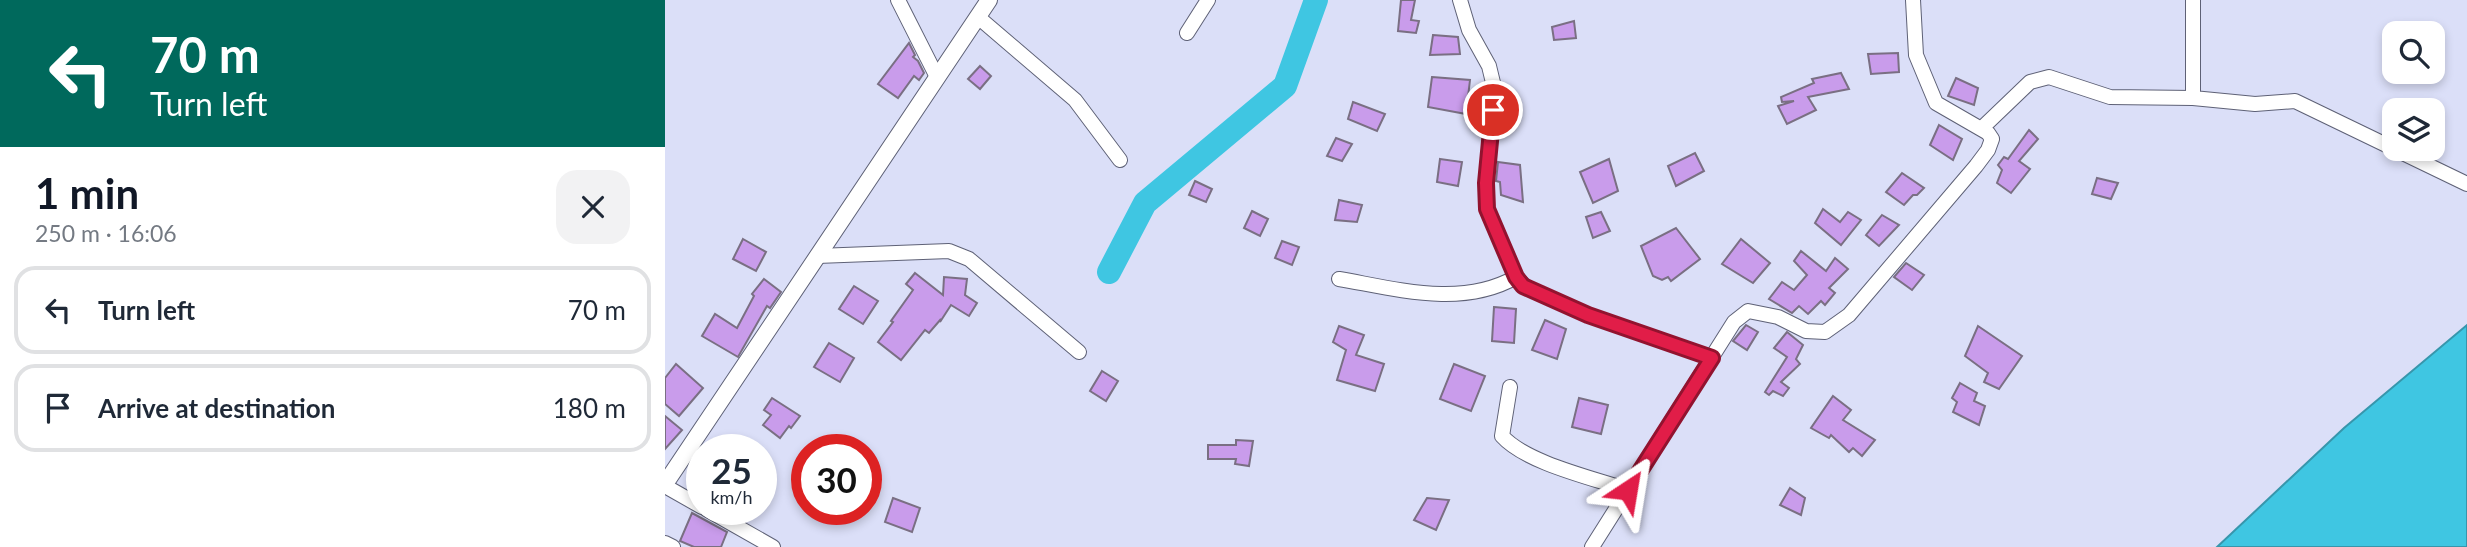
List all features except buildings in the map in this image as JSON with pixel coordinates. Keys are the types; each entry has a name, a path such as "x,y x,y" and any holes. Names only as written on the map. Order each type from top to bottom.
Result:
{"street":[{"path":"898,0 937,77"},
{"path":"686,497 665,485 989,0"},
{"path":"1187,33 1208,0"},
{"path":"1460,0 1469,30 1489,66 1495,91 1486,183 1487,209 1516,277 1527,288 1588,315 1712,358"},
{"path":"1592,547 1734,322 1748,311 1778,317 1805,331 1825,332 1849,315 1988,150 1992,139 1982,128 1951,114 1936,103 1916,55 1913,0"},
{"path":"2193,0 2193,98"},
{"path":"978,16 1075,100 1119,160"},
{"path":"1982,128 2030,82 2049,77 2111,97 2193,98 2255,104 2295,101 2467,184"},
{"path":"817,256 949,251 969,259 1079,352"},
{"path":"1339,279 1424,294 1486,290 1516,277"},
{"path":"1510,387 1502,436 1510,445 1552,464 1628,490"},
{"path":"734,525 773,547"},
{"path":"665,543 673,547"}],"water":[{"path":"2467,325 2467,547 2217,547 2344,428"}],"waterway":[{"path":"1109,272 1145,203 1285,86 1316,0"}],"route":[{"path":"1493,110 1486,183 1487,209 1516,277 1523,286 1588,315 1712,358 1628,490"}]}
